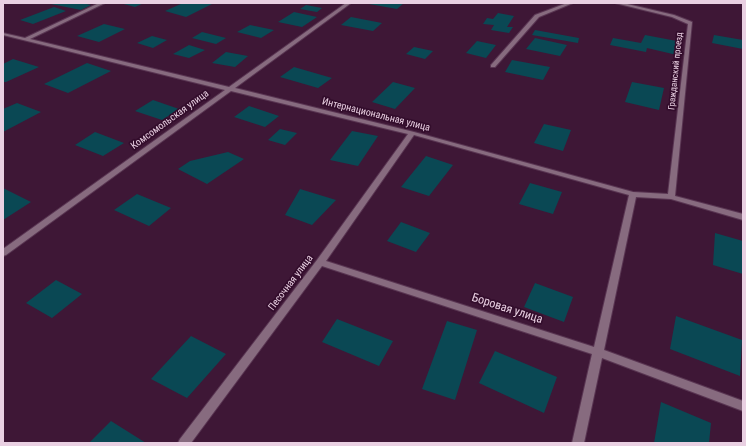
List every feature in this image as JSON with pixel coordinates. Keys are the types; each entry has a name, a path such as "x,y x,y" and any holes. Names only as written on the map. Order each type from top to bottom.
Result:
{"street":[{"path":"26,39 103,3"},
{"name":"Комсомольская улица","path":"3,253 349,3"},
{"path":"493,66 538,16 571,3"},
{"name":"Гражданский проезд","path":"617,3 674,16 690,23 671,197"},
{"name":"Интернациональная улица","path":"3,34 412,133 632,194 671,197 743,218"},
{"name":"Песочная улица","path":"184,443 320,262 412,133"},
{"path":"578,443 632,194"},
{"name":"Боровая улица","path":"320,262 598,352 743,406"}],"building":[{"path":"82,3 91,5 81,10 51,4"},
{"path":"120,3 144,3 135,7"},
{"path":"183,3 214,3 186,17 165,11"},
{"path":"404,3 397,9 369,4"},
{"path":"306,5 322,8 317,12 300,9"},
{"path":"54,7 66,11 33,24 20,20"},
{"path":"294,12 317,17 302,27 278,22"},
{"path":"498,13 514,16 507,27 513,27 509,33 491,30 494,25 483,24 487,18 493,19"},
{"path":"351,17 382,23 373,31 341,25"},
{"path":"104,24 125,29 99,42 77,36"},
{"path":"250,25 274,30 261,38 237,32"},
{"path":"535,30 579,38 578,43 532,35"},
{"path":"202,32 226,38 216,44 192,38"},
{"path":"645,35 682,42 677,55 647,48 646,52 610,45 613,38 641,43"},
{"path":"714,35 743,40 743,49 712,43"},
{"path":"152,36 167,40 153,48 137,43"},
{"path":"535,38 567,45 560,56 526,49"},
{"path":"477,41 496,45 486,58 466,53"},
{"path":"189,45 205,50 189,58 173,54"},
{"path":"414,47 433,51 425,59 406,54"},
{"path":"226,52 248,56 235,67 212,63"},
{"path":"13,59 39,67 3,82 3,64"},
{"path":"512,60 550,67 543,80 505,72"},
{"path":"87,63 111,71 68,93 44,84"},
{"path":"294,67 332,78 318,88 280,77"},
{"path":"393,82 415,88 395,109 372,102"},
{"path":"632,82 664,88 659,110 625,102"},
{"path":"153,100 179,109 162,120 135,111"},
{"path":"17,103 41,112 3,132 3,109"},
{"path":"249,106 279,116 265,127 234,117"},
{"path":"544,124 571,130 563,151 534,143"},
{"path":"280,129 297,133 285,145 268,140"},
{"path":"352,131 378,136 358,166 330,160"},
{"path":"95,132 124,143 103,156 75,145"},
{"path":"228,152 244,159 207,184 178,169 190,161"},
{"path":"426,156 453,165 429,196 401,187"},
{"path":"530,183 562,192 553,214 519,204"},
{"path":"3,188 31,202 3,220"},
{"path":"300,189 336,200 312,225 285,215"},
{"path":"137,194 171,208 149,226 114,210"},
{"path":"401,222 430,233 416,252 387,241"},
{"path":"715,233 743,241 743,274 713,265"},
{"path":"56,280 82,294 52,318 26,303"},
{"path":"535,283 573,297 564,322 524,307"},
{"path":"676,316 742,340 740,376 670,349"},
{"path":"337,319 393,341 379,366 322,342"},
{"path":"447,321 477,330 455,400 422,389"},
{"path":"191,336 226,354 187,398 151,379"},
{"path":"495,351 557,377 544,413 479,383"},
{"path":"661,402 711,423 709,443 654,443"},
{"path":"111,421 146,443 89,443"}]}
